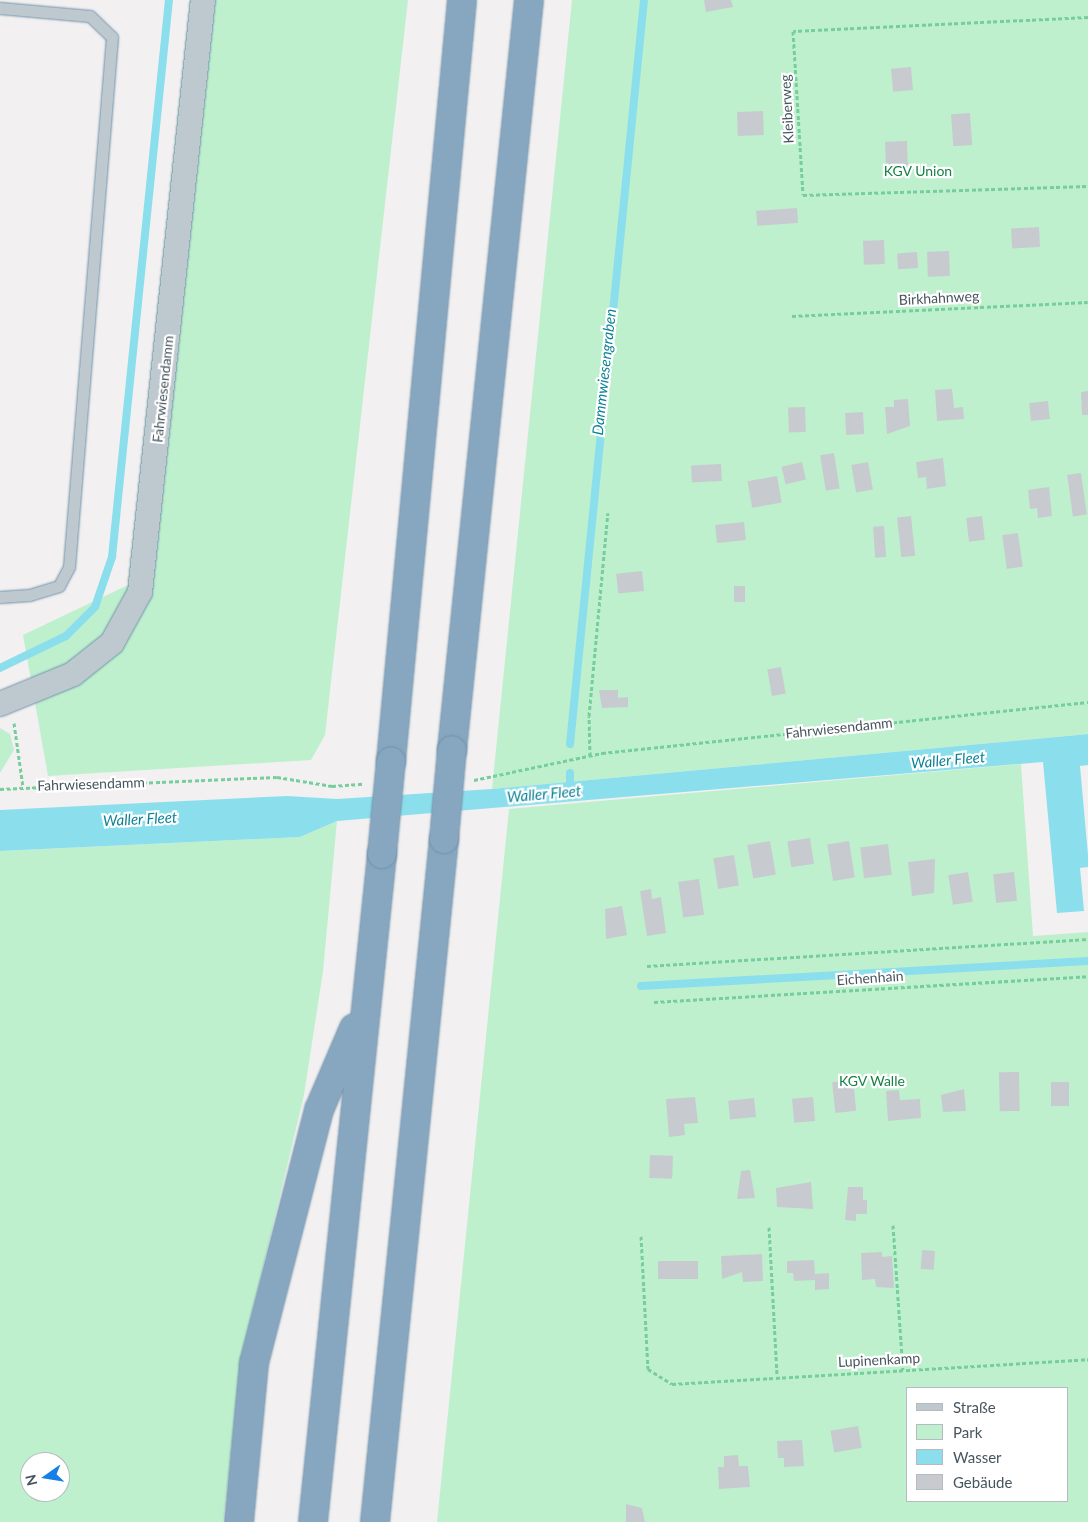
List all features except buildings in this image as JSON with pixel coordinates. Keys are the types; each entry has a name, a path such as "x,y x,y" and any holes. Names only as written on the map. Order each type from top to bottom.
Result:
{"highway":[{"path":"313,1522 365,1001 382,854 462,0"},
{"path":"375,1522 529,0"},
{"path":"239,1522 254,1363 319,1110 365,1001"}],"street":[{"name":"Fahrwiesendamm","path":"3,703 73,674 112,643 140,592 203,0"}],"lane":[{"path":"0,8 90,16 112,37 69,567 59,586 29,596 0,597"}],"path":[{"name":"Kleiberweg","path":"1088,17 794,31 803,195 1088,186"},
{"name":"Birkhahnweg","path":"792,316 1088,302"},
{"path":"590,756 589,716 608,513"},
{"name":"Fahrwiesendamm","path":"493,779 590,756 1088,702"},
{"path":"3,703 16,730 23,787"},
{"name":"Fahrwiesendamm","path":"0,789 277,778 332,786"},
{"path":"647,966 1088,939"},
{"name":"Eichenhain","path":"654,1002 1088,976"},
{"path":"893,1225 902,1370"},
{"path":"769,1227 777,1377"},
{"name":"Lupinenkamp","path":"641,1236 648,1369 672,1384 1088,1359"}],"green space":[{"path":"190,0 408,0 325,735 311,760 48,776 23,635 128,585"},
{"name":"KGV Union","path":"572,0 1088,0 1088,734 492,789"},
{"path":"0,728 10,734 14,750 0,773"},
{"name":"KGV Walle","path":"1021,764 1033,936 1088,932 1088,1522 437,1522 509,809"},
{"path":"337,821 323,971 304,1095 242,1355 223,1522 0,1522 0,851 300,837"}],"water":[{"name":"Waller Fleet","path":"1088,734 1088,765 1080,766 1088,855 1088,867 1080,868 1084,911 1057,913 1043,762 337,821 300,837 0,851 0,810 287,796 337,799 492,789"}],"waterway":[{"path":"0,668 66,636 95,607 112,557 169,0"},
{"name":"Dammwiesengraben","path":"570,744 644,0"},
{"name":"Dammwiesengraben","path":"570,773 570,789"},
{"path":"641,986 1088,961"}]}
